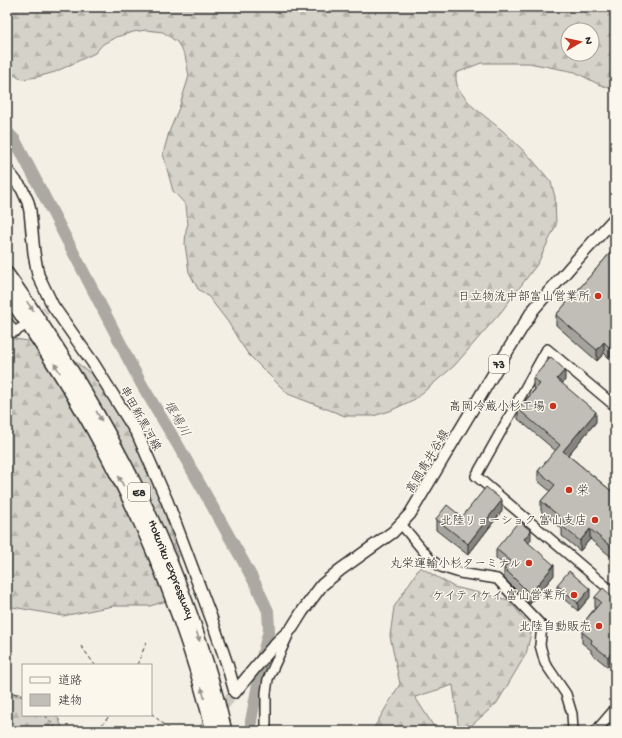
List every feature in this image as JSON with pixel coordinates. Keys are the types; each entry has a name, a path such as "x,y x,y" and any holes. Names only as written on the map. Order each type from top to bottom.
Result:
{"highway":[{"name":"Hokuriku Expressway","path":"7,274 75,374 136,485 170,560 198,635 225,731"},
{"name":"Hokuriku Expressway","path":"7,294 43,345 87,417 108,455 144,528 188,641 213,731"}],"main road":[{"name":"串田新黒河線","path":"7,170 22,189 28,202 38,275 50,308 93,363 138,435 167,501 212,620 235,692"},
{"name":"高岡青井谷線","path":"235,692 292,628 322,585 402,524 416,506 533,310 615,218"}],"street":[{"path":"7,321 14,332 21,328"},
{"path":"615,406 547,349 476,476 615,594"},
{"path":"402,524 430,559 441,567 460,573 497,579 542,626 540,645 545,663 566,694 572,714 574,731"},
{"path":"266,731 266,693 268,679 292,628"},
{"path":"596,731 615,709"}],"path":[{"path":"137,664 147,641"},
{"path":"81,646 94,664"},
{"path":"7,690 22,697"},
{"path":"152,713 171,731"},
{"path":"46,716 57,731"},
{"path":"97,731 109,716"}],"green space":[{"path":"7,7 615,7 615,90 598,84 575,72 529,63 481,63 456,73 458,89 472,106 503,131 530,157 551,182 555,197 556,225 538,263 501,312 454,366 415,399 390,411 373,416 345,416 288,394 248,354 228,322 208,296 198,289 189,272 185,244 188,224 186,205 173,191 163,154 169,132 179,108 189,76 185,55 177,42 163,32 146,30 133,32 116,37 103,44 95,53 55,72 23,79 7,72"},
{"path":"7,338 43,343 67,355 103,383 144,450 166,516 178,557 179,582 173,599 150,606 113,606 63,616 7,606"},
{"path":"420,567 454,587 509,600 532,629 526,654 497,703 465,731 459,731 453,685 415,697 436,730 435,731 372,731 400,684 390,636 394,607"},
{"path":"7,693 22,694 22,716 56,716 59,719 63,731 7,731"}],"building":[{"name":"日立物流中部富山営業所","path":"611,252 615,256 615,341 609,347 604,342 597,350 556,315"},
{"path":"551,357 565,370 557,379 596,412 563,451 615,494 615,550 590,529 580,541 562,526 566,522 541,501 555,485 538,471 560,445 518,409 540,384 533,378"},
{"path":"486,487 502,500 468,544 436,519 447,505 462,517"},
{"path":"519,521 531,531 524,539 554,565 530,594 504,568 511,561 496,549"},
{"path":"569,571 590,589 578,603 557,585"},
{"path":"603,588 615,599 615,648 608,657 591,643 592,640 582,632 588,626 584,622 601,602 595,597"}],"waterway":[{"name":"堰場川","path":"7,132 15,140 142,385 179,447 243,561 268,611 269,630 262,657 251,721 251,731"}],"tunnel":[{"path":"33,319 46,310"},
{"path":"202,731 235,692"}],"place":[{"name":"日立物流中部富山営業所","path":"598,296"},
{"name":"高岡冷蔵小杉工場","path":"553,406"},
{"name":"栄","path":"569,490"},
{"name":"北陸リョーショク 富山支店","path":"595,520"},
{"name":"丸栄運輸小杉ターミナル","path":"529,563"},
{"name":"ケイティケイ 富山営業所","path":"574,595"},
{"name":"北陸自動販売","path":"599,626"}]}
